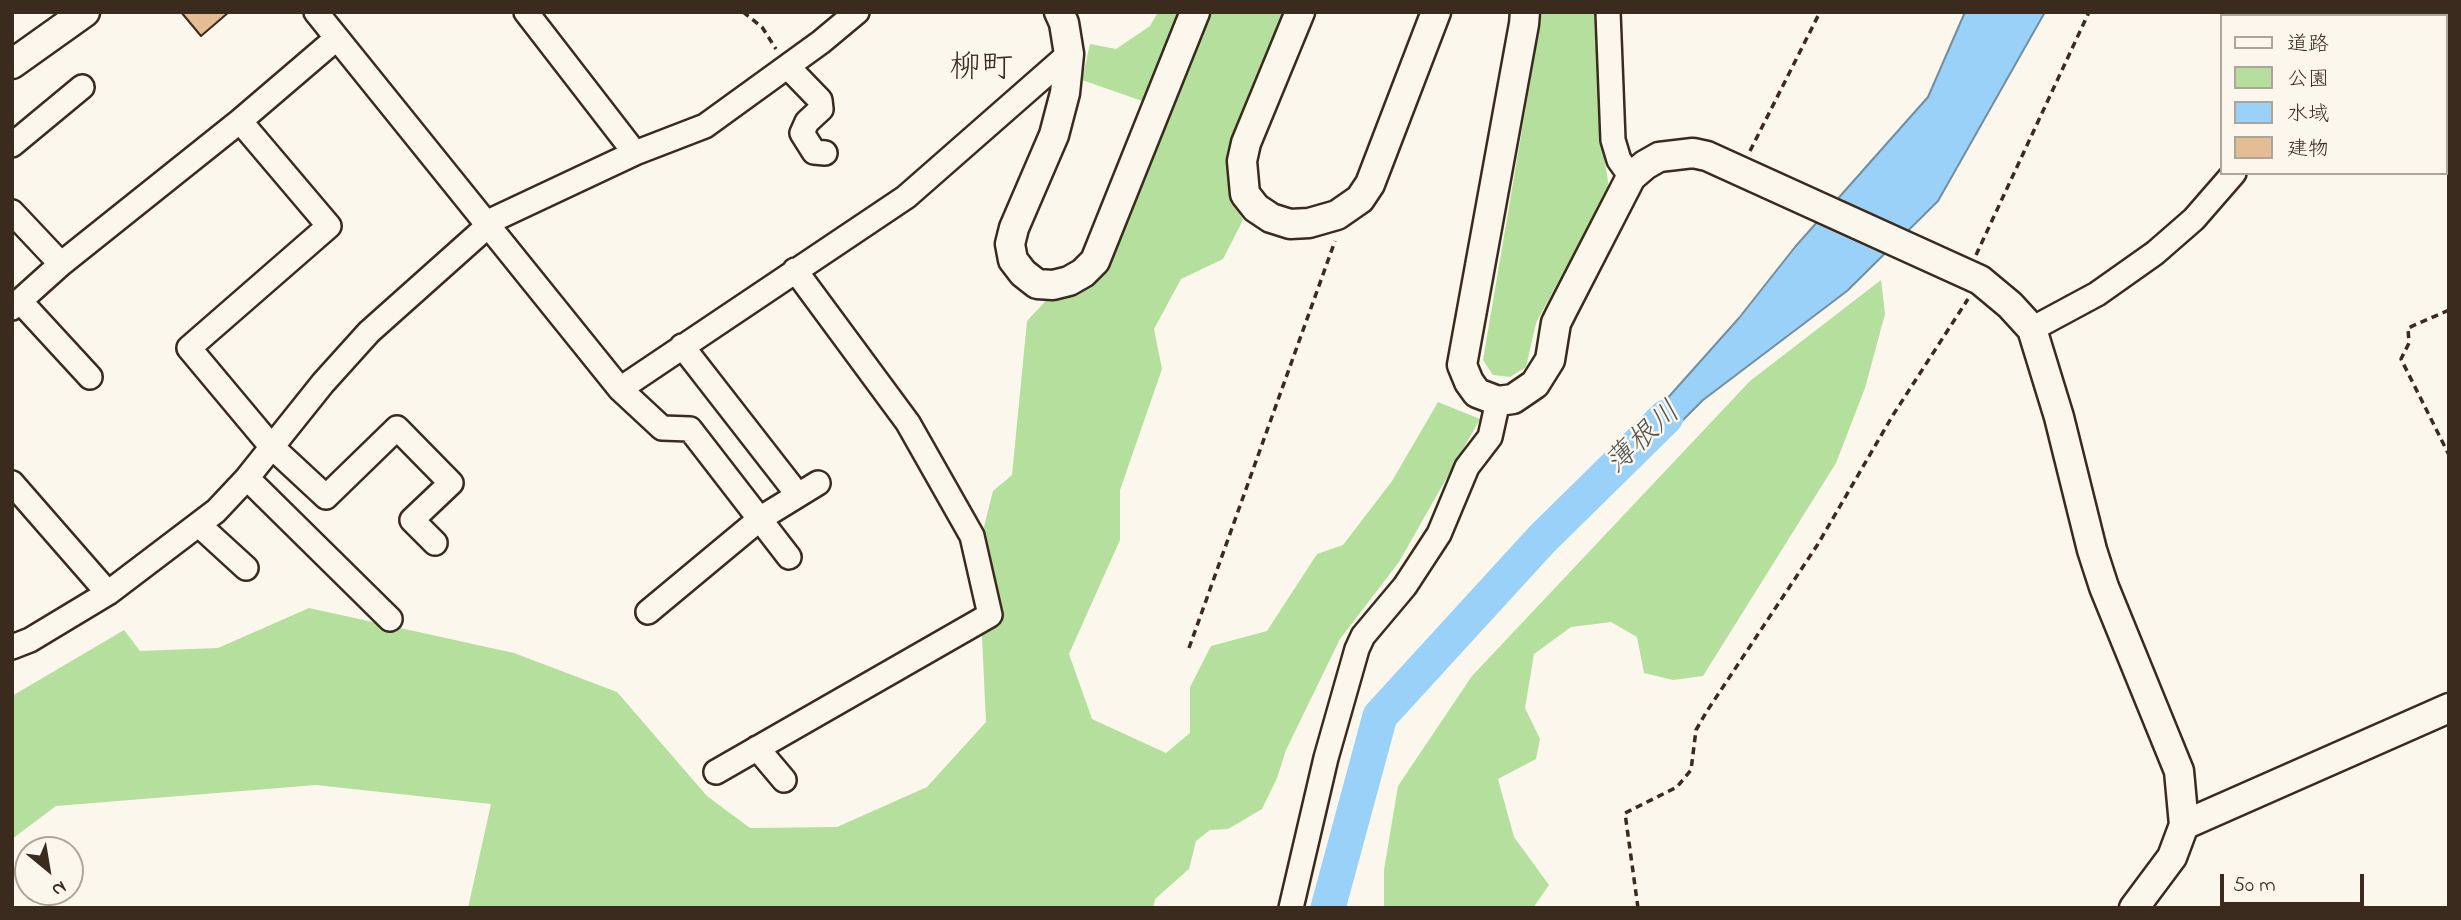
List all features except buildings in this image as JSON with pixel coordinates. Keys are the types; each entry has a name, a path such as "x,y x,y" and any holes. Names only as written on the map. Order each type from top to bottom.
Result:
{"street":[{"path":"12,64 85,12"},
{"path":"316,12 620,389 662,428 690,429 789,557"},
{"path":"526,12 635,153"},
{"path":"12,647 30,640 108,593 199,525 247,478 323,383 369,332 481,232 486,223 635,153 705,126 857,12"},
{"path":"1059,12 1064,23 1069,54 1065,93 1054,135 1014,228 1010,244 1013,260 1023,273 1037,284 1053,285 1069,281 1083,273 1095,261 1195,12"},
{"path":"1300,12 1242,161 1245,194 1256,208 1271,218 1290,224 1309,223 1337,215 1360,199 1370,184 1436,12"},
{"path":"1525,12 1462,365 1469,382 1477,393 1498,401 1513,399 1535,384 1543,373 1553,347 1556,323 1631,177 1652,161 1676,154 1707,156 1980,280 2010,304 2032,329 2059,417 2092,550 2104,587 2179,771 2184,825 2172,857 2134,908"},
{"path":"1608,12 1613,140 1619,160 1631,177"},
{"path":"90,377 16,305 61,264 240,121 337,38"},
{"path":"620,389 906,197 1069,54"},
{"path":"788,66 820,100 821,109 807,122 802,133 814,152 825,153"},
{"path":"12,145 82,87"},
{"path":"240,121 329,226 189,348 271,446 326,497 397,428 450,483 412,520 435,543"},
{"path":"2032,329 2097,294 2155,253 2194,219 2233,175"},
{"path":"12,212 61,264"},
{"path":"716,772 990,615 972,536 915,434 794,270"},
{"path":"682,346 798,495"},
{"path":"1291,908 1326,758 1357,649 1363,636 1405,586 1439,534 1467,467 1490,437 1498,401"},
{"path":"247,478 390,619"},
{"path":"648,612 761,518 818,483"},
{"path":"12,484 108,593"},
{"path":"199,525 246,568"},
{"path":"2184,825 2449,708"},
{"path":"757,748 784,780"}],"path":[{"path":"743,12 762,27 788,66"},
{"path":"1740,170 1819,12"},
{"path":"1638,908 1625,814 1677,787 1690,770 1696,730 1707,711 1818,544 1893,415 1980,280 1975,258 2089,12"},
{"path":"1189,648 1338,230 1337,215"},
{"path":"2449,310 2408,327 2409,343 2402,359 2449,455"}],"green space":[{"path":"1158,12 1186,12 1148,103 1082,80 1090,44 1116,49 1150,26"},
{"path":"1204,12 1286,12 1231,146 1227,176 1233,201 1243,220 1223,259 1181,279 1154,329 1162,369 1120,490 1120,540 1069,654 1092,719 1166,753 1190,733 1190,687 1211,646 1267,631 1317,554 1343,545 1392,481 1438,402 1480,419 1399,562 1340,639 1286,750 1277,778 1262,809 1228,829 1210,830 1196,841 1189,869 1155,899 1153,908 468,908 491,804 316,785 56,806 12,839 12,696 124,630 140,651 218,648 309,608 514,653 617,692 707,796 750,828 837,827 927,787 986,722 978,551 993,491 1012,475 1027,321 1053,293 1070,289"},
{"path":"1542,12 1598,12 1603,149 1609,188 1536,323 1526,367 1510,377 1493,375 1483,360"},
{"path":"1881,280 1885,314 1865,388 1836,463 1703,676 1673,680 1644,673 1637,637 1611,622 1571,627 1534,654 1525,708 1540,739 1536,759 1498,779 1514,837 1549,885 1533,908 1384,908 1384,870 1398,786 1472,676 1750,381"}],"water":[{"path":"1965,12 2045,12 1938,201 1847,291 1703,400 1636,467 1632,438 1739,318 1795,247 1928,97"}],"waterway":[{"name":"薄根川","path":"1328,908 1380,716 1542,539 1666,417"}],"district":[{"name":"柳町","path":"981,71"}]}
